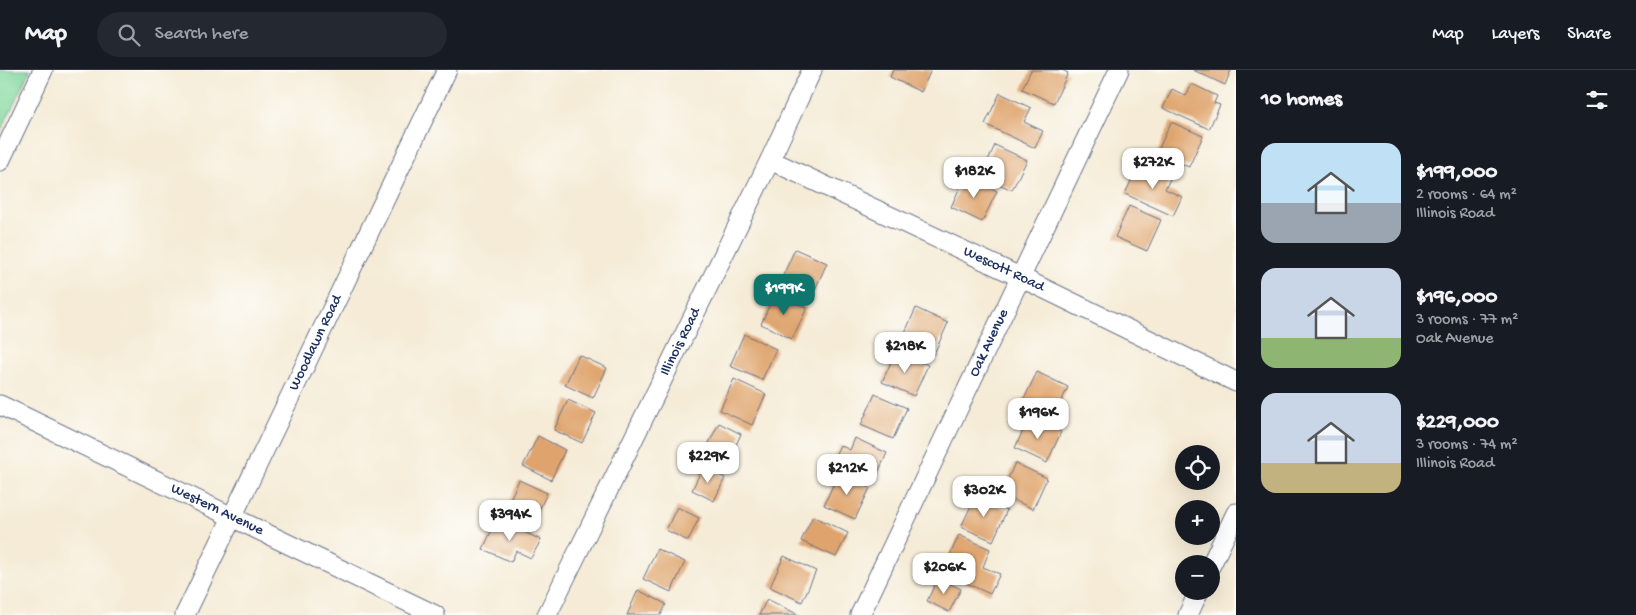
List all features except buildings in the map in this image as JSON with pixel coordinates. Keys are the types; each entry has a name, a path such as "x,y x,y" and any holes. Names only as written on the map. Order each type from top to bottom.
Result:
{"street":[{"path":"0,161 43,70"},
{"name":"Woodlawn Road","path":"185,615 447,70"},
{"name":"Illinois Road","path":"548,615 812,70"},
{"name":"Oak Avenue","path":"860,615 1119,70"},
{"name":"Wescott Road","path":"770,160 1020,277 1236,382"},
{"name":"Western Avenue","path":"0,405 435,615"},
{"path":"1216,555 1236,513"},
{"path":"1188,615 1195,600"}],"green space":[{"path":"0,70 30,70 0,133"}]}
